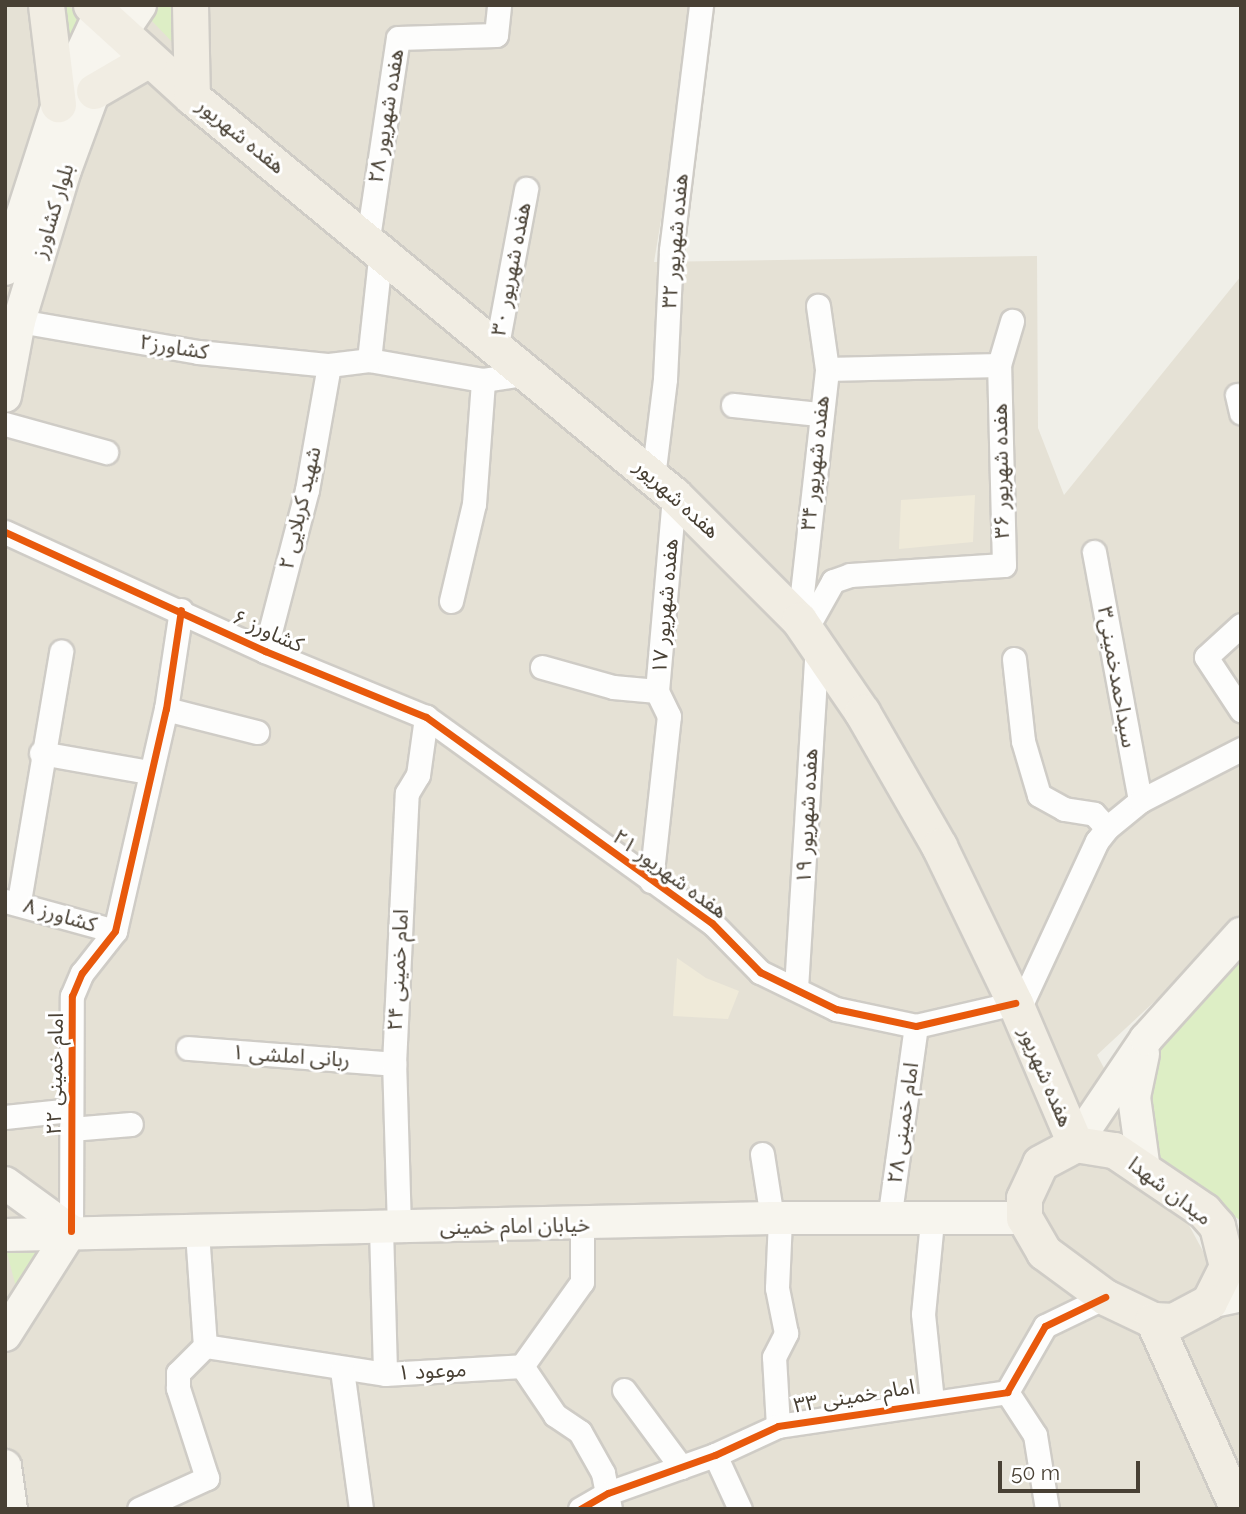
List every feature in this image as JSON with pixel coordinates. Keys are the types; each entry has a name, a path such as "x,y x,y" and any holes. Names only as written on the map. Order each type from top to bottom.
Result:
{"main road":[{"path":"46,5 77,95 149,59"},
{"path":"190,5 192,97"},
{"name":"بلوار کشاورز","path":"5,269 111,12"},
{"name":"هفده شهریور","path":"111,12 149,59 192,97 374,244 489,365 524,374 664,486 807,631 862,712 939,846 1016,1007 1075,1144"},
{"name":"بلوار کشاورز","path":"5,396 19,321 77,95"},
{"path":"1238,1509 1153,1320 1105,1297 1044,1252 1024,1218 1029,1179 1040,1163 1075,1144 1146,1039 1241,934"},
{"path":"1144,1170 1134,1097 1146,1039"},
{"name":"میدان شهدا","path":"1075,1144 1114,1150 1204,1211 1217,1226 1226,1255 1221,1285 1225,1299 1173,1321 1153,1320"},
{"path":"5,1183 71,1231 5,1335"},
{"path":"1204,1211 1241,1234"},
{"name":"خیابان امام خمینی","path":"5,1235 71,1231 197,1232 582,1225 776,1218 932,1221 1024,1218"},
{"path":"5,1466 11,1509"}],"street":[{"name":"هفده شهریور ۲۸","path":"374,244 398,38 496,35 499,5"},
{"name":"هفده شهریور ۳۲","path":"664,486 664,390 671,250 701,5"},
{"name":"هفده شهریور ۳۰","path":"451,601 474,504 489,365 526,189"},
{"path":"369,360 374,244"},
{"name":"هفده شهریور ۳۴","path":"807,631 819,414 827,369 818,306"},
{"name":"کشاورز۲","path":"19,321 198,352 328,365 369,360 489,365"},
{"name":"هفده شهریور ۳۶","path":"807,631 833,582 850,575 1004,565 999,365 1012,321"},
{"name":"شهید کربلایی ۲","path":"265,650 307,490 328,365"},
{"path":"827,369 999,365"},
{"path":"733,405 819,414"},
{"path":"5,424 106,452"},
{"name":"هفده شهریور ۱۷","path":"652,881 669,716 657,691 664,486"},
{"name":"کشاورز ۶","path":"5,532 265,650 426,717 506,778"},
{"name":"سیداحمدخمینی۳","path":"1094,552 1140,801"},
{"path":"115,931 149,772 166,709 181,610"},
{"path":"1241,625 1206,657 1241,710"},
{"name":"هفده شهریور ۱۹","path":"796,988 807,631"},
{"path":"12,901 61,652"},
{"path":"1014,659 1023,741 1039,794 1064,809 1094,814 1107,828"},
{"path":"542,667 613,687 657,691"},
{"path":"166,709 257,732"},
{"name":"امام خمینی ۲۴","path":"385,1374 394,1063 407,793 418,775 426,717"},
{"path":"1016,1007 1097,841 1107,828 1140,801 1241,749"},
{"path":"41,754 149,772"},
{"name":"هفده شهریور ۲۱","path":"506,778 712,923 760,972 836,1009 916,1026 1016,1007"},
{"name":"کشاورز ۸","path":"12,901 115,931"},
{"name":"امام خمینی ۲۲","path":"71,1231 71,1120 75,1077 72,996 82,973 115,931"},
{"name":"امام خمینی ۲۸","path":"889,1220 916,1026"},
{"name":"ربانی املشی ۱","path":"188,1048 394,1063"},
{"path":"5,1117 131,1124"},
{"path":"762,1154 776,1218 777,1288 786,1334 774,1357 778,1426"},
{"path":"932,1221 923,1314 932,1401"},
{"path":"582,1225 582,1282 522,1366 555,1415 580,1432 603,1472 609,1501"},
{"path":"139,1509 207,1478 178,1388 178,1373 205,1346 197,1232"},
{"path":"1047,1509 1035,1435 1007,1392 1045,1326 1105,1297"},
{"name":"موعود ۱","path":"205,1346 342,1370 385,1374 522,1366"},
{"path":"342,1370 361,1509"},
{"path":"624,1390 681,1467"},
{"name":"امام خمینی ۳۳","path":"580,1509 609,1501 778,1426 932,1401 1007,1392"},
{"path":"715,1455 740,1509"}],"shaded area":[{"path":"5,5 697,5 654,262 1037,256 1038,428 1064,495 1241,276 1241,921 1097,1055 1224,1290 1241,1302 1241,1509 5,1509"},
{"path":"975,495 973,542 899,549 901,500"},
{"path":"677,958 706,978 739,991 728,1019 673,1016"}],"green space":[{"path":"59,5 67,5 82,17 66,55"},
{"path":"160,5 180,5 177,47 151,20"},
{"path":"1241,943 1241,1221 1164,1167 1151,1146 1146,1075 1155,1042"},
{"path":"6,1249 43,1252 16,1287"}],"cycle path":[{"path":"5,532 265,651 426,717 712,923 760,972 836,1009 916,1026 1015,1003"},
{"path":"71,1231 72,996 82,973 115,931 166,709 181,610"},
{"path":"580,1509 608,1493 715,1455 778,1426 1007,1392 1045,1326 1105,1297"}]}
